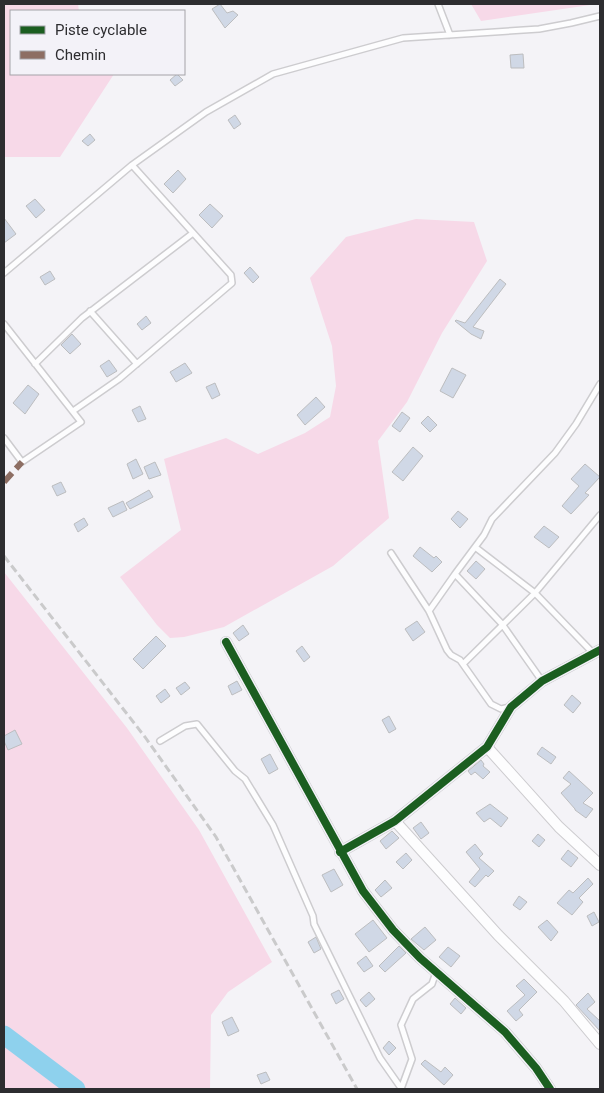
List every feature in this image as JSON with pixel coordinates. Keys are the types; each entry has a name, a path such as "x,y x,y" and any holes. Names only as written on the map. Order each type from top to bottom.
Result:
{"street":[{"path":"226,642 362,891 393,930 436,972 505,1032 536,1068 550,1089"},
{"path":"340,852 395,821 487,747 511,707 542,681 597,652"},
{"path":"487,747 559,827 600,865"},
{"path":"395,821 498,935 564,1002 600,1044"}],"lane":[{"path":"438,4 450,35"},
{"path":"4,273 132,166 206,112 272,74 403,38 539,29 571,24 600,16"},
{"path":"73,411 137,364 232,282 231,275 132,166"},
{"path":"35,364 90,311 193,232"},
{"path":"90,311 137,364"},
{"path":"4,324 81,422 22,462 4,438"},
{"path":"430,611 454,574 484,534 492,519 554,453 576,424 600,384"},
{"path":"463,664 535,593 600,515"},
{"path":"475,547 535,593 597,652"},
{"path":"390,553 430,611 447,650 463,664 491,704 501,709 511,707"},
{"path":"454,574 502,624 542,681"},
{"path":"160,741 185,726 197,724 235,771 244,779 273,825 313,916 314,924 380,1058 401,1089"},
{"path":"401,1089 412,1059 401,1025 413,999 432,984 436,972"}],"shaded area":[{"path":"4,4 78,4 79,10 10,10 10,75 113,75 60,157 4,157"},
{"path":"471,4 597,4 481,21"},
{"path":"416,219 474,222 487,261 442,333 407,402 378,441 389,518 333,566 224,627 184,637 170,638 157,625 120,577 181,530 164,459 226,438 258,454 305,433 330,417 336,386 332,346 310,278 346,237"},
{"path":"4,572 127,728 199,830 272,962 228,992 211,1015 210,1089 7,1089 4,1087"}],"building":[{"path":"220,4 227,13 233,11 238,15 225,28 212,9"},
{"path":"523,54 524,68 511,68 510,55"},
{"path":"178,75 183,80 175,86 170,80"},
{"path":"235,115 241,124 234,129 228,120"},
{"path":"90,134 95,140 88,146 82,141"},
{"path":"178,170 186,179 173,193 164,184"},
{"path":"35,199 45,210 36,218 26,206"},
{"path":"210,204 223,216 212,228 199,215"},
{"path":"4,218 16,234 4,243"},
{"path":"250,267 259,277 253,283 244,273"},
{"path":"50,271 55,279 45,285 40,277"},
{"path":"500,279 506,284 473,327 484,331 481,339 471,334 455,321 465,323"},
{"path":"146,316 151,323 142,330 137,324"},
{"path":"72,334 81,344 70,354 61,345"},
{"path":"109,360 117,371 107,377 100,366"},
{"path":"185,363 192,373 176,382 170,372"},
{"path":"452,368 466,375 453,398 440,391"},
{"path":"215,383 220,395 212,399 206,387"},
{"path":"28,385 39,394 25,414 13,403"},
{"path":"316,397 325,407 305,425 297,415"},
{"path":"140,406 146,419 138,422 132,410"},
{"path":"402,412 410,418 400,432 392,426"},
{"path":"428,416 437,425 430,432 421,423"},
{"path":"413,447 423,456 403,481 392,472"},
{"path":"136,459 143,474 133,479 127,464"},
{"path":"155,462 161,475 149,479 144,467"},
{"path":"585,464 600,477 585,493 589,495 571,514 562,506 579,486 571,479"},
{"path":"61,482 66,492 57,496 52,486"},
{"path":"149,490 153,497 130,509 126,503"},
{"path":"123,501 127,510 113,517 108,508"},
{"path":"458,511 468,519 460,528 451,519"},
{"path":"84,518 88,525 78,532 74,524"},
{"path":"544,526 559,537 549,548 534,537"},
{"path":"420,547 434,558 436,556 442,562 432,572 413,556"},
{"path":"476,561 485,569 476,579 467,571"},
{"path":"417,621 425,632 413,641 405,629"},
{"path":"243,625 249,634 239,641 233,633"},
{"path":"156,636 166,646 143,669 133,659"},
{"path":"302,646 310,657 304,662 296,651"},
{"path":"237,681 242,690 232,695 228,686"},
{"path":"185,682 190,688 181,695 176,688"},
{"path":"165,689 170,696 161,703 156,696"},
{"path":"572,695 581,703 573,713 564,705"},
{"path":"389,716 396,729 389,733 382,720"},
{"path":"15,730 22,744 8,750 4,736"},
{"path":"542,747 556,757 551,764 537,754"},
{"path":"270,754 278,769 269,774 261,759"},
{"path":"481,760 484,764 483,766 490,772 483,779 475,772 471,775 468,771"},
{"path":"569,771 593,793 583,803 593,809 586,818 575,810 561,793 571,784 563,778"},
{"path":"490,804 508,818 501,827 490,818 484,822 476,813"},
{"path":"421,822 429,833 421,839 413,828"},
{"path":"392,831 399,838 386,849 380,841"},
{"path":"538,834 545,840 539,847 532,841"},
{"path":"475,844 483,854 479,858 494,871 488,877 486,875 475,887 469,882 480,869 466,852"},
{"path":"568,850 578,858 571,867 561,859"},
{"path":"406,853 412,860 403,869 396,862"},
{"path":"334,869 343,885 331,892 322,875"},
{"path":"588,878 593,884 579,898 583,902 572,915 557,903 569,890 573,893"},
{"path":"385,880 392,888 381,897 375,890"},
{"path":"519,896 527,902 520,910 513,905"},
{"path":"594,912 599,922 592,926 587,916"},
{"path":"373,920 387,938 369,952 355,934"},
{"path":"547,920 558,932 551,941 538,927"},
{"path":"425,927 436,940 424,950 411,939"},
{"path":"316,937 321,949 314,953 308,942"},
{"path":"399,946 406,953 385,972 379,966"},
{"path":"448,947 460,956 451,967 439,957"},
{"path":"366,956 373,966 364,972 357,963"},
{"path":"524,979 537,992 519,1010 523,1015 516,1021 507,1011 525,995 516,986"},
{"path":"339,990 344,999 336,1004 331,994"},
{"path":"369,992 375,999 366,1007 360,1000"},
{"path":"588,993 595,1002 587,1009 600,1021 600,1031 576,1005"},
{"path":"455,998 466,1008 461,1014 450,1004"},
{"path":"232,1017 239,1031 228,1036 222,1022"},
{"path":"389,1041 396,1048 389,1055 383,1048"},
{"path":"425,1060 441,1072 445,1067 453,1075 444,1085 421,1064"},
{"path":"266,1072 270,1080 261,1084 257,1075"}],"waterway":[{"path":"4,1035 76,1089"}],"railway":[{"path":"4,556 145,737 216,837 357,1089"}],"marked path":[{"path":"4,482 22,462"}],"cycle path":[{"path":"226,642 363,891 393,930 420,958 505,1032 536,1068 550,1089"},
{"path":"340,852 395,821 487,747 511,707 542,681 600,650"}]}
